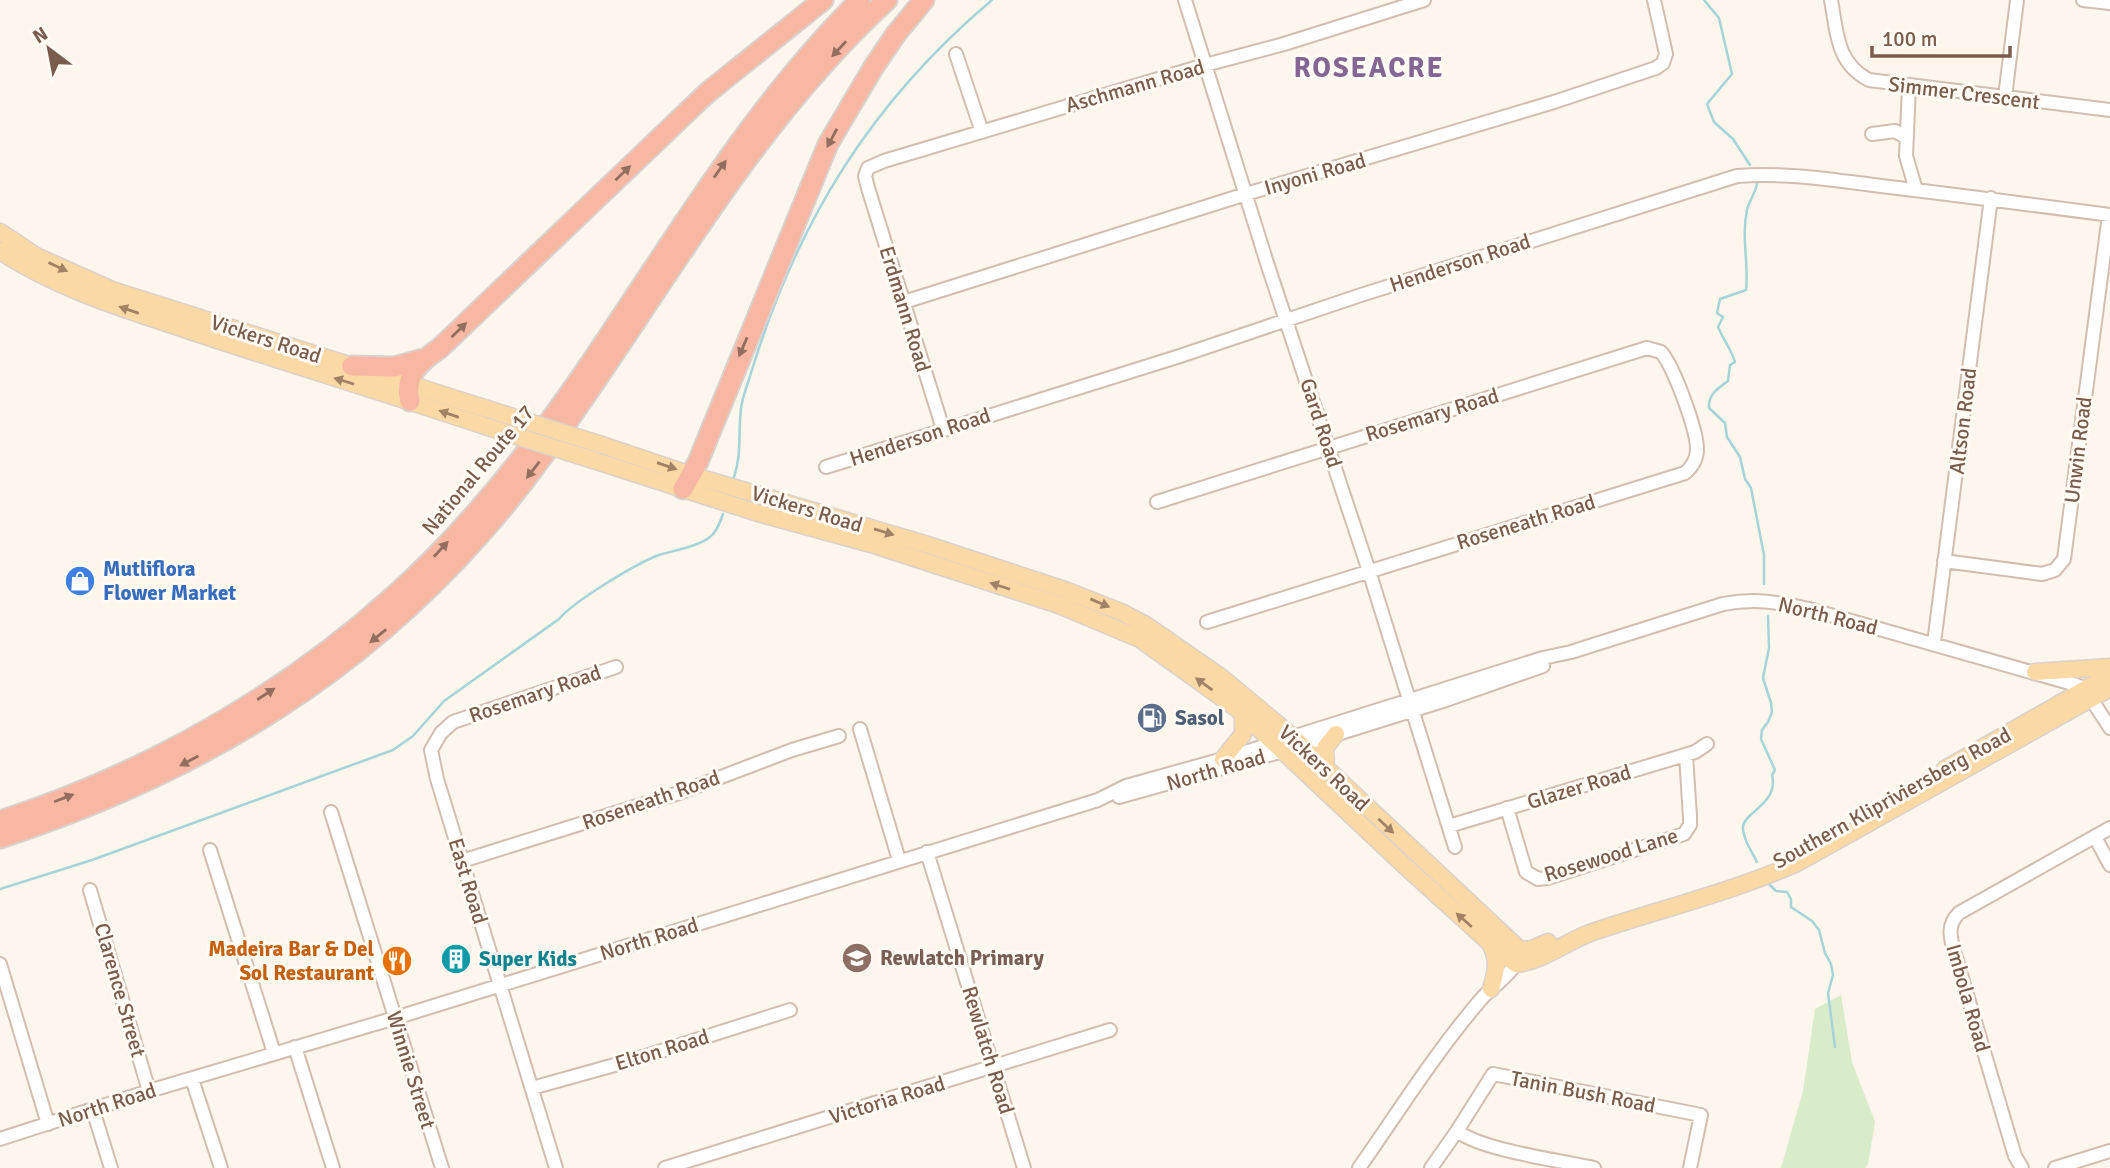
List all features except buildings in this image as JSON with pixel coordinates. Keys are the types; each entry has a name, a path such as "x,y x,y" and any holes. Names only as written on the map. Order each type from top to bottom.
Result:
{"highway":[{"path":"409,392 411,374 426,358 440,348 707,93 823,0"},
{"name":"National Route 17","path":"0,821 86,789 145,762 235,714 312,663 416,576 477,511 518,462 587,368 753,123 808,55 860,0"},
{"path":"0,838 54,820 136,786 218,745 307,690 401,616 462,556 504,507 541,460 706,216 763,138 830,59 887,0"},
{"path":"687,482 828,144 873,68 924,0"},
{"path":"352,366 394,367 426,358"}],"main road":[{"name":"Vickers Road","path":"0,232 36,256 112,290 352,366 488,427 593,460 925,544 1103,604 1146,625 1172,642 1221,677 1297,741 1518,957"},
{"name":"Vickers Road","path":"0,251 35,272 109,303 306,370 497,412 602,444 687,482 1090,616 1146,642 1239,710 1490,943 1518,957"},
{"path":"2035,672 2110,667"},
{"name":"Southern Klipriviersberg Road","path":"1518,957 1592,924 1773,866 1956,769 2088,693 2110,675"},
{"name":"Southern Klipriviersberg Road","path":"2088,693 2110,688"},
{"path":"1223,759 1243,734 1243,719 1239,710"},
{"path":"1326,769 1325,748 1336,734"},
{"path":"1490,943 1497,959 1491,989"}],"street":[{"name":"Gard Road","path":"1185,0 1455,847"},
{"name":"Aschmann Road","path":"867,188 866,172 874,164 1205,65 1271,48 1424,0"},
{"name":"Inyoni Road","path":"904,303 1245,194 1554,102 1656,68 1663,63 1666,54 1654,0"},
{"name":"Simmer Crescent","path":"1831,0 1844,59 1851,69 1869,80 2110,110"},
{"path":"2005,97 2017,0"},
{"path":"2083,0 2110,3"},
{"path":"956,54 982,132"},
{"path":"1909,86 1907,160 1916,190"},
{"path":"1872,134 1895,131 1907,138"},
{"name":"Henderson Road","path":"826,467 1737,176 1770,174 1806,177 1991,198 2110,215"},
{"name":"Erdmann Road","path":"867,188 943,429"},
{"name":"Altson Road","path":"1934,643 1991,198"},
{"name":"Unwin Road","path":"1944,561 2042,574 2055,570 2064,559 2110,215"},
{"name":"Roseneath Road","path":"1207,622 1688,470 1695,459 1697,447 1670,365 1661,352 1652,347 1628,353"},
{"name":"Rosemary Road","path":"1157,502 1628,353"},
{"name":"North Road","path":"1297,741 1336,734 1544,657 1571,652 1723,604 1752,599 1798,607 1934,643 2035,672 2088,693"},
{"name":"Rosemary Road","path":"453,722 616,667"},
{"path":"2088,693 2110,728"},
{"name":"North Road","path":"0,1139 899,860 1098,800 1145,790 1411,705"},
{"name":"East Road","path":"453,722 435,741 430,755 556,1168"},
{"path":"860,729 899,860"},
{"name":"Roseneath Road","path":"462,861 679,793 792,750 839,736"},
{"name":"Glazer Road","path":"1449,826 1686,755 1707,744"},
{"name":"North Road","path":"1098,800 1126,786 1223,759 1279,747"},
{"name":"Rosewood Lane","path":"1507,808 1527,873 1538,879 1548,878 1684,834 1690,825 1686,755"},
{"name":"Winnie Street","path":"331,812 442,1168"},
{"name":"Imbola Road","path":"2022,1168 2015,1156 1954,951 1951,928 1959,913 2110,828"},
{"path":"2095,837 2110,864"},
{"path":"210,850 275,1054"},
{"name":"Rewlatch Road","path":"927,852 1024,1168"},
{"name":"Clarence Street","path":"90,890 149,1091"},
{"name":"Southern Klipriviersberg Road","path":"1359,1168 1453,1035 1518,957"},
{"path":"0,964 48,1124"},
{"name":"Elton Road","path":"532,1088 636,1059 790,1010"},
{"name":"Victoria Road","path":"664,1168 1110,1030"},
{"path":"295,1048 333,1168"},
{"name":"Tanin Bush Road","path":"1431,1168 1493,1074 1701,1115 1690,1168"},
{"path":"192,1079 221,1168"},
{"path":"93,1110 111,1168"},
{"path":"1457,1131 1466,1138 1489,1145 1594,1168"},
{"path":"2054,1168 2083,1164 2110,1151"}],"green space":[{"path":"1841,995 1852,1062 1875,1122 1868,1164 1865,1168 1781,1168 1803,1091 1815,1009"}],"waterway":[{"path":"734,477 745,391 791,265 816,216 843,168 910,80 949,39 992,0"},
{"path":"1704,0 1719,18 1732,74 1707,104 1714,122 1733,139 1750,165"},
{"path":"1757,184 1745,220 1746,290 1720,299 1717,313 1723,317 1718,327 1735,362 1730,365 1728,381 1712,396 1709,408 1725,423 1727,437 1740,457 1745,479 1751,488 1764,555 1764,584"},
{"path":"0,889 92,860 393,750 413,736 444,701 578,603 606,583 649,559 692,546 710,537 723,514"},
{"path":"1757,862 1746,840 1743,826 1771,793 1775,770 1761,739 1762,730 1772,712 1763,678 1769,648 1768,616"},
{"path":"1768,883 1776,891 1787,892 1791,907 1812,921 1819,930 1833,975 1828,993 1835,1047"}],"place":[{"name":"Mutliflora Flower Market","path":"80,581"},
{"name":"Sasol","path":"1152,718"},
{"name":"Rewlatch Primary","path":"857,958"},
{"name":"Super Kids","path":"456,959"},
{"name":"Madeira Bar & Del Sol Restaurant","path":"397,961"}],"district":[{"name":"ROSEACRE","path":"1369,67"}]}
